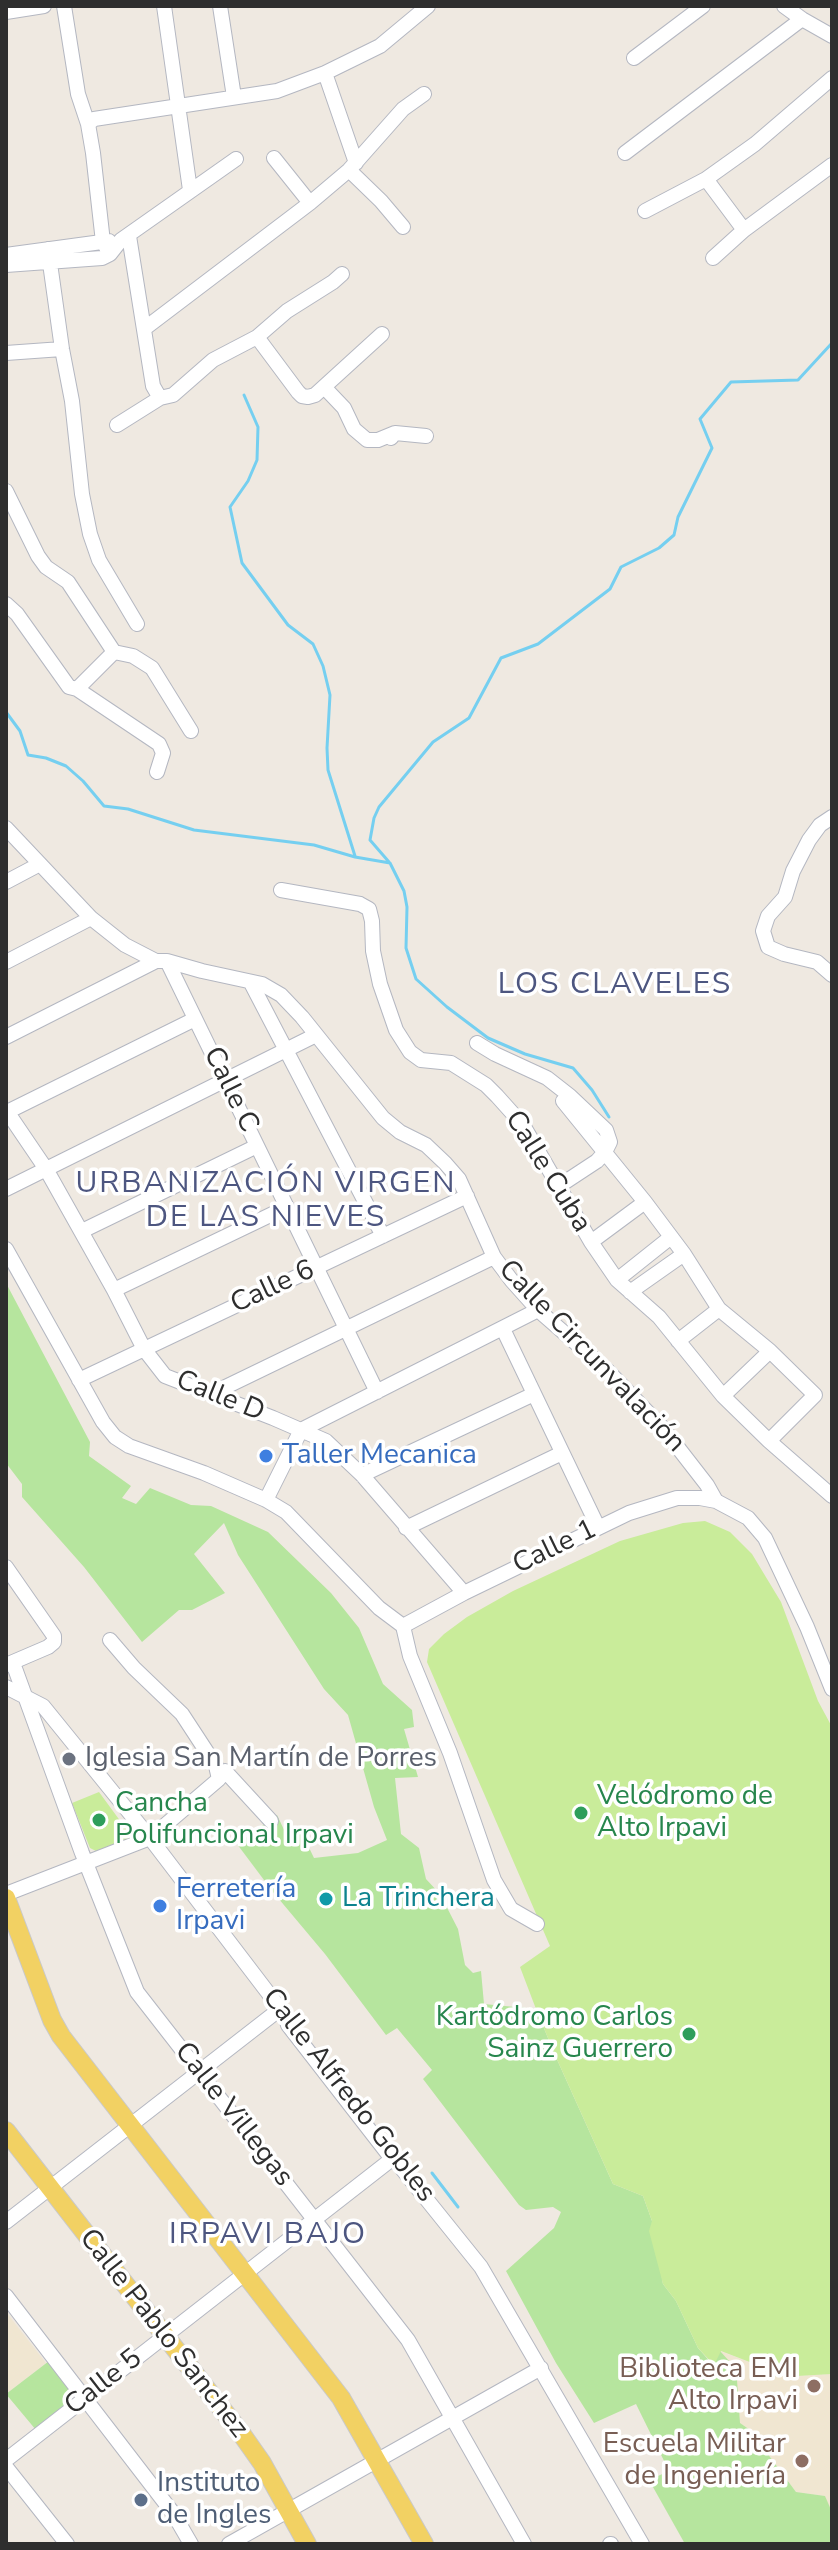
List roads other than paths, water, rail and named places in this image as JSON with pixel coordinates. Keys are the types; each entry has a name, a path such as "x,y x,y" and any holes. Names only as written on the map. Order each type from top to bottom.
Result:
{"main road":[{"path":"6,1896 56,2029 341,2398 424,2544"},
{"name":"Calle Pablo Sanchez","path":"6,2131 262,2463 307,2544"}],"street":[{"path":"6,12 44,6"},
{"path":"7,257 102,258 106,248 88,124 78,94 64,6"},
{"path":"164,6 190,190"},
{"path":"220,6 234,97"},
{"path":"88,124 94,119 277,91 325,73 380,46 428,6"},
{"path":"634,58 703,6"},
{"path":"784,6 832,36"},
{"path":"625,153 802,19"},
{"path":"325,73 353,166 403,227"},
{"path":"645,211 706,179 755,144 832,78"},
{"path":"144,329 310,203 353,166 403,109 424,94"},
{"path":"274,158 310,203"},
{"path":"106,248 125,238 236,159"},
{"path":"713,258 744,230 832,165"},
{"path":"706,179 744,230"},
{"path":"125,238 153,386 160,398"},
{"path":"49,256 90,534 99,560 137,624"},
{"path":"117,425 160,398 173,395 213,360 257,337 287,311 342,274"},
{"path":"257,337 302,396 312,397 382,334"},
{"path":"6,353 62,349"},
{"path":"324,387 344,408 354,429 367,440 426,436"},
{"path":"6,491 12,518 46,567 68,582 114,652 133,656 152,668 191,731"},
{"path":"6,604 17,614 69,687 77,689 159,744 163,753 157,772"},
{"path":"77,689 114,652"},
{"path":"832,817 820,825 809,840 793,871 785,897 768,916 763,931 768,947 817,962 832,975"},
{"name":"Calle Circunvalación","path":"6,828 91,918 125,945 162,961 262,984 281,995 383,1118 400,1132 426,1145 459,1179 494,1257 538,1310 608,1371 662,1427 716,1501"},
{"path":"6,882 40,864"},
{"name":"Calle Cuba","path":"281,890 360,904 369,909 380,984 396,1030 410,1052 421,1060 451,1063 486,1085 523,1125 591,1242 617,1280 659,1317 723,1396 832,1496"},
{"path":"6,962 91,918"},
{"path":"6,1037 162,961"},
{"name":"Calle C","path":"162,961 195,1019 377,1392"},
{"path":"251,983 383,1236"},
{"path":"6,1111 195,1019"},
{"path":"6,1189 316,1035"},
{"path":"477,1043 547,1078 606,1130 610,1142 605,1152 597,1161 559,1186"},
{"path":"563,1101 645,1202 684,1254 719,1309 770,1351 815,1395 769,1441"},
{"name":"Calle D","path":"6,1111 46,1169 144,1349 165,1376 326,1441 362,1475 464,1593"},
{"path":"82,1231 257,1146"},
{"name":"Calle 6","path":"79,1380 467,1196"},
{"path":"591,1242 645,1202"},
{"path":"114,1290 287,1207"},
{"path":"617,1280 671,1237"},
{"path":"6,1249 103,1422 115,1437 129,1446 266,1500 286,1512 379,1608 403,1626 410,1656 450,1753 494,1880 511,1909 537,1924"},
{"path":"630,1292 684,1254"},
{"path":"211,1394 494,1257"},
{"path":"678,1341 719,1309"},
{"path":"266,1500 301,1430 538,1310"},
{"path":"503,1329 598,1527"},
{"path":"723,1396 770,1351"},
{"path":"362,1475 534,1394"},
{"path":"406,1528 562,1453"},
{"path":"819,1484 832,1472"},
{"name":"Calle 1","path":"403,1626 629,1513 677,1498 716,1501"},
{"path":"716,1501 748,1518 765,1538 832,1689"},
{"path":"6,1567 54,1636 54,1642 10,1664"},
{"path":"110,1640 182,1714 222,1773 271,1821"},
{"name":"Calle Villegas","path":"10,1664 137,1992 408,2340 524,2544"},
{"name":"Calle Alfredo Gobles","path":"6,1687 43,1706 150,1838 392,2159 481,2267 642,2544"},
{"path":"6,1896 150,1838 216,1783 222,1773"},
{"path":"6,2222 280,2009"},
{"name":"Calle 5","path":"6,2460 392,2159"},
{"path":"6,2296 173,2513 191,2544"},
{"path":"229,2544 541,2368"},
{"path":"6,2467 67,2544"}],"waterway":[{"path":"389,862 370,840 379,807 433,742 469,718 501,658 538,644 610,589 621,567 659,548 674,535 678,517 712,448 700,419 731,382 798,380 832,343"},
{"path":"244,395 258,427 257,460 248,481 230,507 242,563 288,625 313,644 323,666 330,695 328,770 355,856"},
{"path":"6,712 20,731 28,755 66,766 104,806 128,809 194,830 314,845 390,863 404,891 407,907 406,948 416,979 488,1038 525,1054 573,1068 609,1117"},
{"path":"432,2173 458,2207"}],"place":[{"name":"Taller Mecanica","path":"266,1456"},
{"name":"Iglesia San Martín de Porres","path":"69,1759"},
{"name":"Velódromo de Alto Irpavi","path":"581,1813"},
{"name":"Cancha Polifuncional Irpavi","path":"99,1820"},
{"name":"La Trinchera","path":"326,1899"},
{"name":"Ferretería Irpavi","path":"160,1906"},
{"name":"Kartódromo Carlos Sainz Guerrero","path":"689,2034"},
{"name":"Biblioteca EMI Alto Irpavi","path":"814,2386"},
{"name":"Escuela Militar de Ingeniería","path":"802,2461"},
{"name":"Instituto de Ingles","path":"141,2500"}],"district":[{"name":"LOS CLAVELES","path":"615,986"},
{"name":"URBANIZACIÓN VIRGEN DE LAS NIEVES","path":"266,1202"},
{"name":"IRPAVI BAJO","path":"268,2236"}]}
